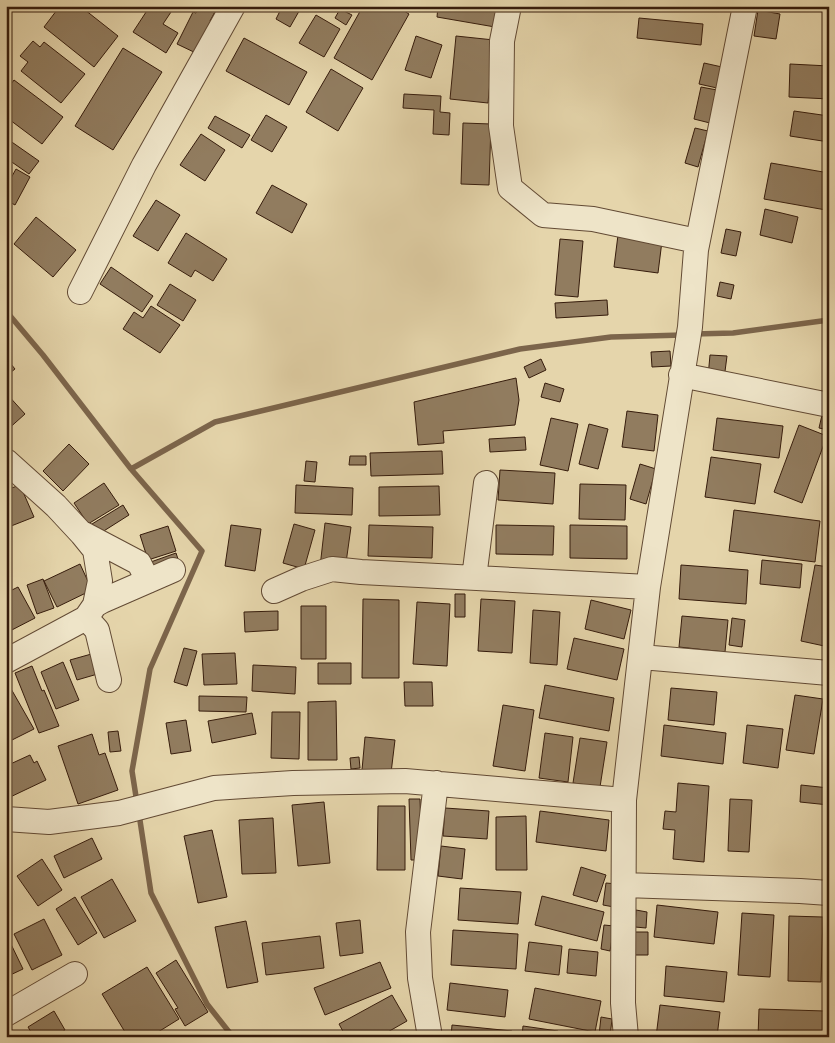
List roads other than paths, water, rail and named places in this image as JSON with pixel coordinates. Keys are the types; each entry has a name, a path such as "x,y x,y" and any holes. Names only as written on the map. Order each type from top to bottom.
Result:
{"street":[{"path":"80,292 144,165 233,6"},
{"path":"508,6 502,41 501,126 510,188 543,215 593,219 698,241"},
{"path":"626,1037 624,1003 624,800 648,587 690,327 698,241 745,6"},
{"path":"681,375 829,405"},
{"path":"6,461 56,506 95,550 100,581 91,612 110,680"},
{"path":"474,578 486,482"},
{"path":"82,534 140,563 148,581"},
{"path":"274,591 301,579 332,569 648,587"},
{"path":"6,661 91,612 148,581 173,570"},
{"path":"641,656 829,673"},
{"path":"6,819 49,822 119,813 214,788 293,783 406,781 624,800"},
{"path":"430,1037 420,978 418,932 436,783"},
{"path":"624,886 829,893"},
{"path":"6,1014 75,974"}],"waterway":[{"path":"6,311 43,355 131,469 202,551 150,669 132,771 137,803"},
{"path":"694,334 733,333 829,320"},
{"path":"131,469 215,422 520,349 611,337 683,335"},
{"path":"139,814 151,893 207,1004 233,1037"}]}
